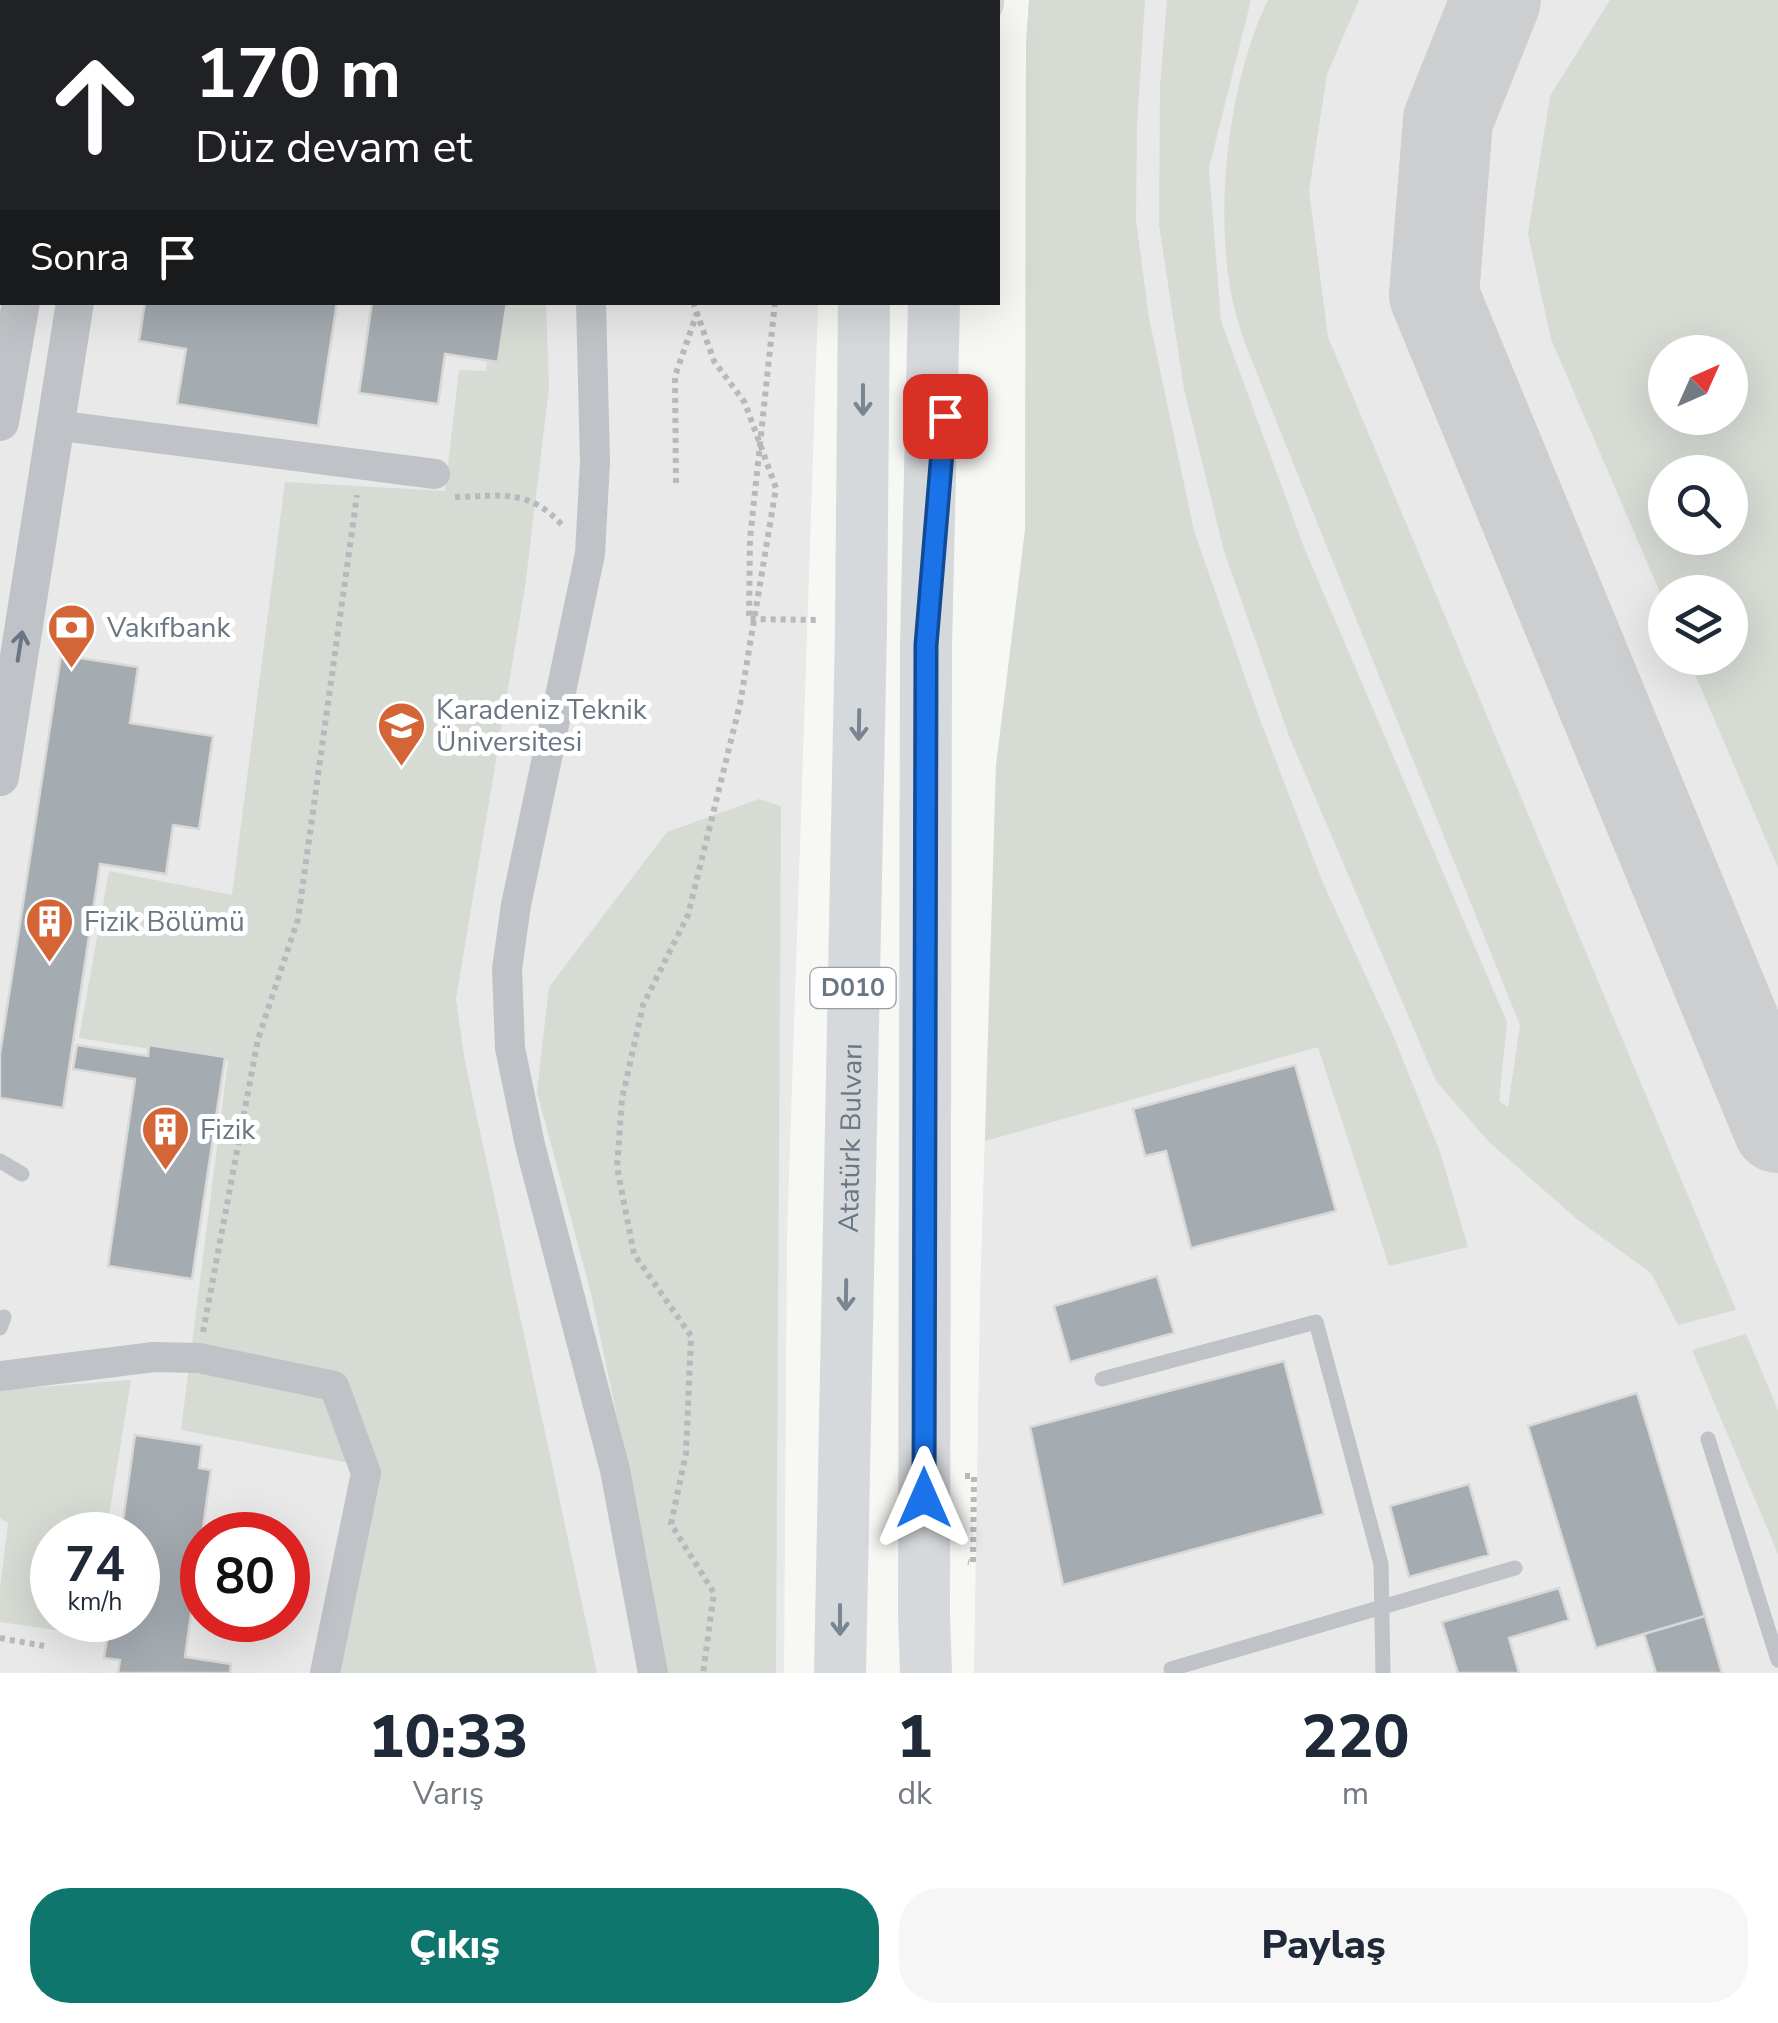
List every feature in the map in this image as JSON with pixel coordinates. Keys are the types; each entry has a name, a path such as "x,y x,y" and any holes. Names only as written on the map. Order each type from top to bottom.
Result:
{"highway":[{"name":"Atatürk Bulvarı","path":"840,1673 861,648 864,305"},
{"name":"D010","path":"926,1673 926,645 934,305"},
{"path":"926,645 954,305"}],"street":[{"path":"0,422 20,305"},
{"path":"0,777 75,305"},
{"path":"591,305 595,462 590,554 516,906 507,968 510,1048 530,1146 615,1470 652,1673"},
{"path":"54,425 362,464 439,485"},
{"path":"0,1376 154,1357 198,1358 334,1386 366,1472 325,1673"}],"lane":[{"path":"0,1161 22,1174"},
{"path":"1102,1379 1316,1322 1381,1564 1384,1673"},
{"path":"1708,1440 1778,1660"},
{"path":"1171,1669 1515,1568"}],"path":[{"path":"695,305 714,361 745,403 776,488 740,704 688,914 643,1005 622,1099 617,1168 634,1254 691,1336 686,1454 671,1524 714,1593 703,1673"},
{"path":"776,305 750,538 749,619 825,620"},
{"path":"676,483 675,376 698,312"},
{"path":"198,1358 258,1039 298,919 362,464"},
{"path":"439,485 515,496 544,506 590,554"},
{"path":"968,1562 973,1562 974,1476"},
{"path":"0,1638 44,1646"}],"shaded area":[{"path":"1029,0 1778,0 1778,1673 974,1673 980,1298 996,766 1025,530"},
{"path":"1029,0 1145,0 1136,220 1149,318 1194,531 1323,883 1393,1035 1440,1152 1468,1247 1389,1266 1318,1047 985,1141 996,766 1025,530"},
{"path":"1167,0 1251,0 1209,168 1221,321 1305,550 1507,1022 1499,1101 1508,1107 1520,1025 1247,347 1229,282 1225,242 1227,156 1242,72 1268,0 1359,0 1327,74 1309,191 1328,337 1736,1310 1678,1325 1651,1273 1578,1220 1489,1142 1436,1081 1289,736 1224,551 1184,389 1159,225 1160,85"},
{"path":"1610,0 1778,0 1778,868 1695,675 1748,675 1748,575 1653,575 1551,339 1528,234 1550,96"},
{"name":"Karadeniz Teknik Üniversitesi","path":"0,305 818,305 787,1236 784,1673 0,1673"},
{"path":"494,305 546,305 549,388 525,587 456,999 465,1062 597,1673 331,1673 376,1468 181,1430 228,1061 79,1038 109,871 232,895 285,482 445,491 459,370 486,371"},
{"path":"759,799 781,806 776,1673 664,1673 648,1564 591,1293 537,1092 549,987 667,832"},
{"path":"1746,1334 1778,1410 1778,1554 1692,1350"},
{"path":"131,1380 110,1512 30,1512 30,1626 0,1622 8,1523 0,1518 0,1390"}],"building":[{"path":"145,305 337,305 318,426 177,404 186,349 139,341"},
{"path":"372,305 507,305 498,362 445,354 438,404 359,393"},
{"name":"Fizik Bölümü","path":"61,655 138,667 130,723 213,736 199,829 173,825 166,874 100,864 63,1108 0,1098 0,1054"},
{"name":"Fizik","path":"77,1045 148,1056 149,1045 225,1057 192,1279 108,1266 135,1079 73,1069"},
{"path":"1295,1065 1336,1211 1191,1248 1166,1151 1145,1156 1133,1109"},
{"path":"1157,1276 1174,1333 1070,1362 1054,1306"},
{"path":"1284,1361 1324,1514 1063,1585 1030,1427"},
{"path":"1637,1393 1705,1616 1596,1648 1528,1426"},
{"path":"135,1435 202,1445 199,1468 211,1470 205,1512 180,1512 180,1642 187,1642 185,1657 231,1664 230,1673 118,1673 120,1660 104,1658 107,1642 160,1642 160,1512 124,1512"},
{"path":"1469,1484 1489,1555 1409,1577 1390,1506"},
{"path":"1559,1588 1569,1620 1509,1638 1519,1673 1458,1673 1442,1622"},
{"path":"1705,1616 1722,1673 1656,1673 1644,1634"}],"taxiway":[{"path":"1496,0 1448,120 1434,295 1778,1128"}],"place":[{"name":"Vakıfbank","path":"72,670"},
{"name":"Karadeniz Teknik Üniversitesi","path":"401,768"},
{"name":"Fizik Bölümü","path":"49,964"},
{"name":"Fizik","path":"165,1172"}],"route":[{"path":"924,1498 926,645 945,416"}]}
